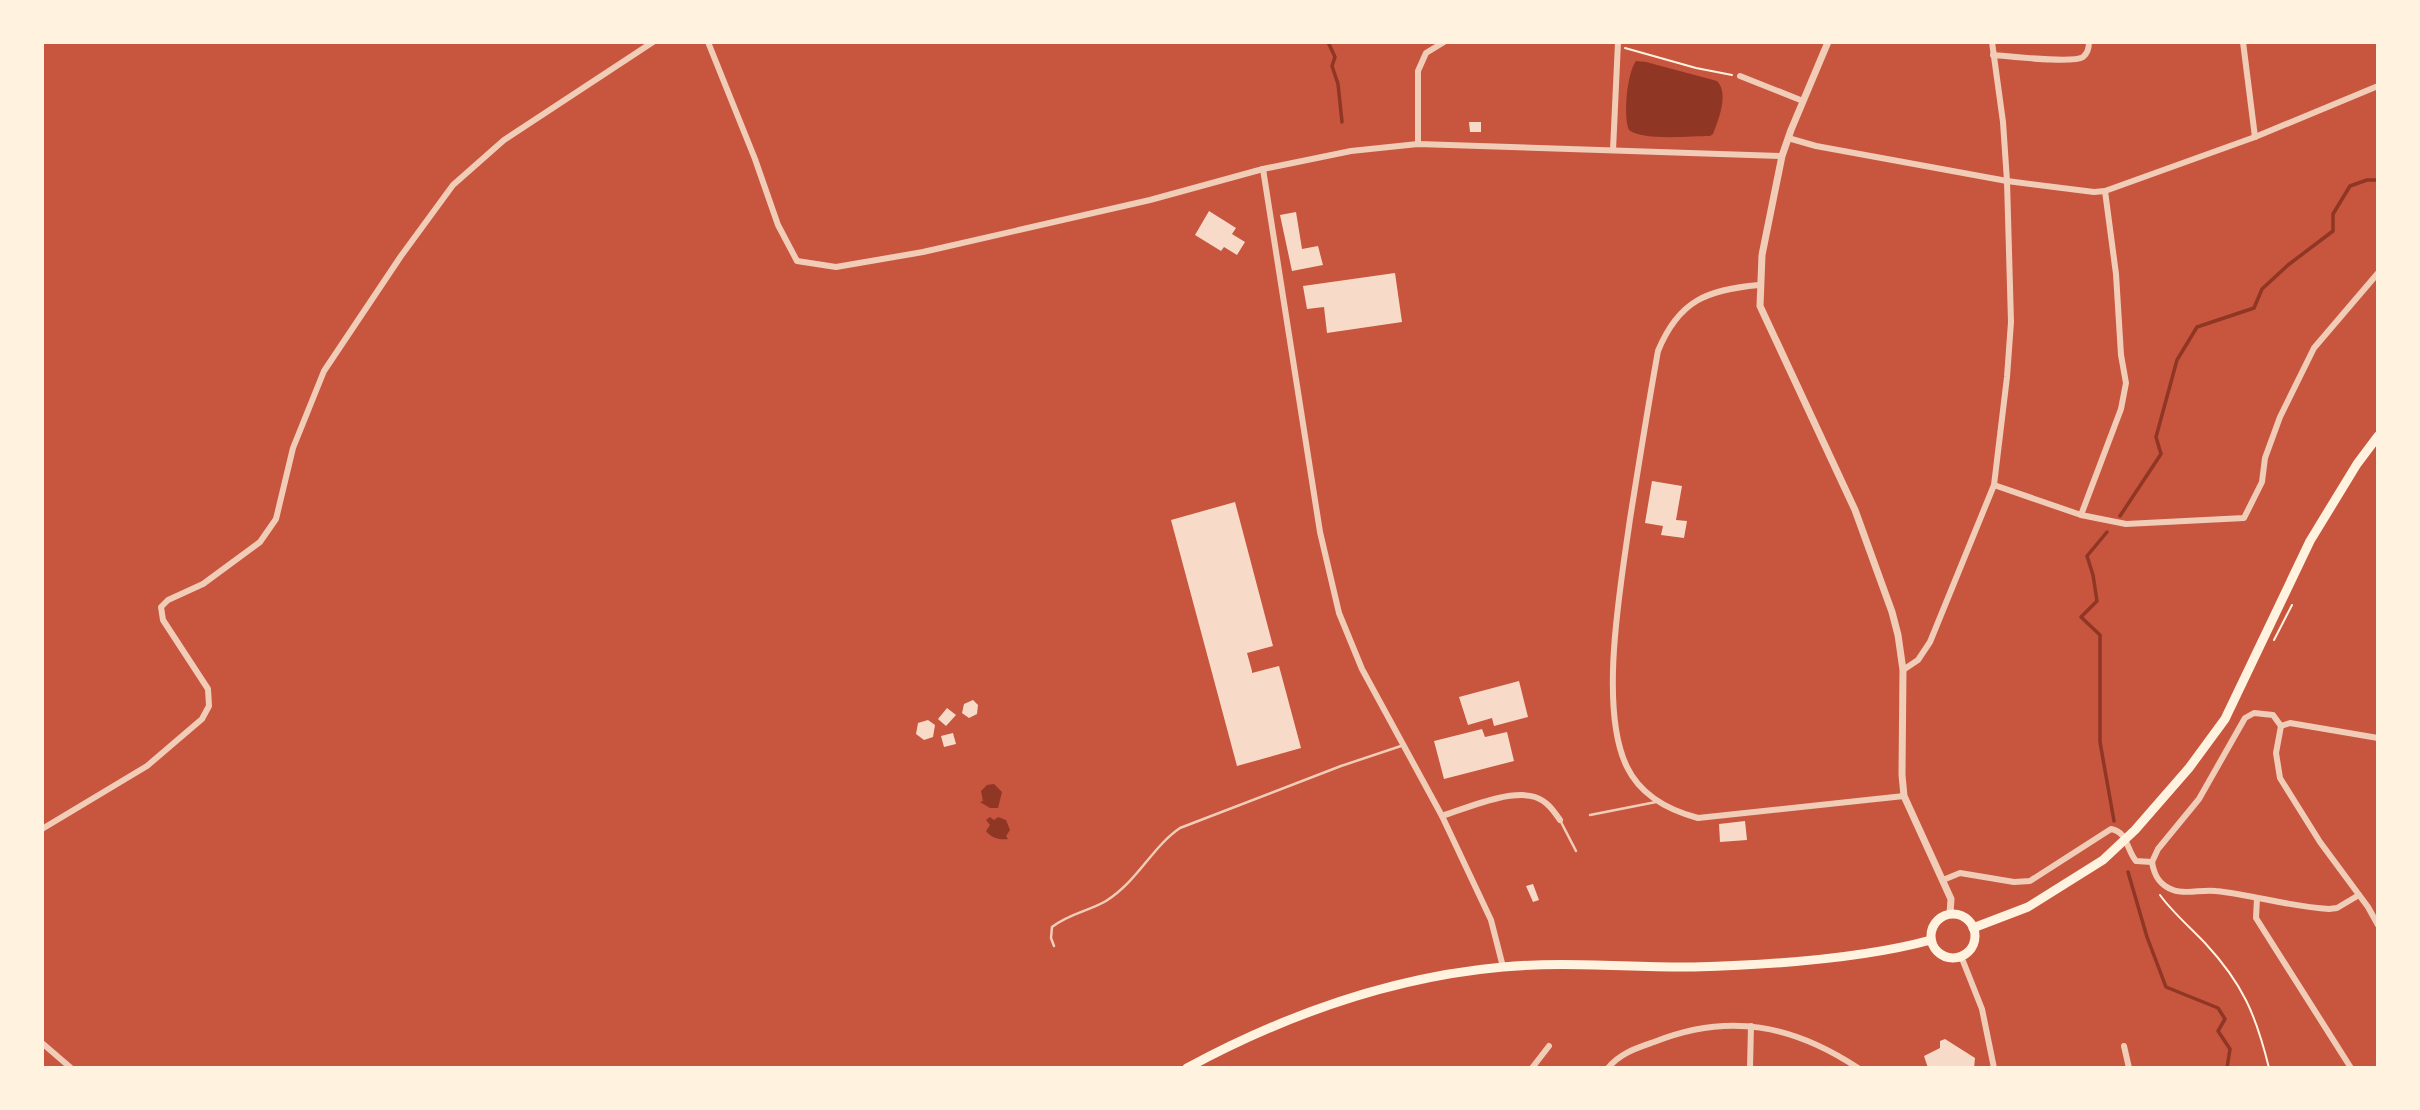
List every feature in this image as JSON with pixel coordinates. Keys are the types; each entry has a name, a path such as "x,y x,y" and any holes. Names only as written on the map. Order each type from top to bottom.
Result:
{"main road":[{"path":"1973,928 2028,907 2103,860 2135,830 2189,768 2225,719 2310,541 2357,464 2378,436"},
{"path":"1950,914 1965,918 1973,928 1970,949 1961,956 1945,957 1937,951 1931,940 1934,923 1950,914"},
{"path":"1187,1068 1230,1044 1325,1005 1430,977 1503,967 1693,967 1780,962 1872,951 1931,940"}],"street":[{"path":"42,829 147,766 202,719 209,706 208,689 163,620 161,607 168,600 203,584 260,542 276,519 293,448 324,371 401,256 453,185 504,140 653,42"},
{"path":"708,42 778,225 797,261 836,267 923,252 1150,200 1263,169 1351,151 1418,144 1783,156"},
{"path":"1418,144 1418,71 1426,53 1444,42"},
{"path":"1828,42 1783,156 1762,255 1760,306 1855,510 1892,612 1903,670 1902,775 1905,796 1951,899 1950,914"},
{"path":"1903,670 1918,660 1930,642 1994,485 2011,322 2003,122 1992,42"},
{"path":"1993,55 2070,60 2082,57 2089,49 2089,42"},
{"path":"2243,42 2255,137"},
{"path":"1613,150 1618,44"},
{"path":"1740,76 1803,101"},
{"path":"1788,138 1816,146 2007,181 2094,192 2105,191 2255,137 2378,86"},
{"path":"1263,169 1320,532 1339,612 1362,669 1442,816 1473,882 1496,933 1503,967"},
{"path":"2081,515 2121,410 2126,383 2105,191"},
{"path":"1994,485 2081,515 2126,524 2244,518 2262,482 2265,458 2280,416 2314,348 2378,273"},
{"path":"1759,285 1735,287 1708,295 1682,310 1667,331 1656,363 1623,564 1614,652 1616,736 1626,766 1639,786 1657,802 1675,812 1698,818 1905,796"},
{"path":"2359,895 2337,908 2329,909 2213,890 2171,890 2158,881 2153,873 2152,862 2158,849 2199,799 2245,718 2254,713 2264,713 2273,715 2281,726 2276,753 2280,778 2320,842 2359,895 2378,925"},
{"path":"2281,726 2290,723 2378,738"},
{"path":"1442,816 1521,794 1537,797 1550,806 1560,820"},
{"path":"1943,880 1960,873 2014,882 2030,881 2111,829 2119,830 2124,836 2129,854 2136,862 2152,862"},
{"path":"2257,898 2256,918 2351,1068"},
{"path":"1961,956 1982,1009 1994,1068"},
{"path":"1608,1068 1624,1054 1668,1036 1710,1026 1751,1026 1785,1031 1858,1068"},
{"path":"1750,1068 1751,1026"},
{"path":"42,1043 71,1068"},
{"path":"1532,1068 1549,1046"},
{"path":"2124,1046 2129,1068"}],"lane":[{"path":"1054,946 1051,938 1052,927 1060,920 1107,901 1139,874 1170,834 1180,828 1341,766 1404,745"},
{"path":"1590,815 1657,802"},
{"path":"1560,820 1576,851"}],"path":[{"path":"1618,44 1696,68 1740,76"},
{"path":"2275,639 2291,606"},
{"path":"2158,881 2161,896 2216,955 2237,982 2253,1011 2269,1068"}],"shaded area":[{"path":"1636,61 1717,81 1721,86 1723,99 1713,134 1656,137 1629,130 1626,115 1627,95 1630,75"},
{"path":"994,784 1002,792 998,808 990,808 980,802 983,801 981,791 987,785"},
{"path":"990,817 994,820 998,817 1006,820 1010,830 1006,836 1008,839 991,836 986,831 990,825 986,820"}],"building":[{"path":"1469,122 1481,122 1481,132 1470,132"},
{"path":"1209,211 1236,228 1232,234 1245,242 1237,255 1224,247 1221,251 1195,235"},
{"path":"1296,212 1302,249 1318,246 1323,265 1292,271 1280,215"},
{"path":"1395,273 1402,322 1327,333 1324,307 1307,309 1303,286"},
{"path":"1652,481 1682,486 1676,520 1687,521 1684,538 1661,535 1663,526 1645,523"},
{"path":"1235,502 1273,646 1247,653 1252,673 1279,666 1301,748 1237,766 1171,520"},
{"path":"1519,681 1528,717 1494,726 1492,718 1468,725 1459,697"},
{"path":"973,700 978,705 977,714 969,718 962,713 964,704"},
{"path":"947,708 956,715 946,726 938,719"},
{"path":"928,720 935,725 933,737 924,740 916,734 918,723"},
{"path":"1482,729 1485,737 1507,732 1514,761 1444,779 1434,741"},
{"path":"953,733 956,744 944,747 941,736"},
{"path":"1745,821 1747,840 1720,842 1719,824"},
{"path":"1533,884 1539,900 1533,902 1526,886"},
{"path":"1945,1039 1975,1058 1974,1068 1928,1068 1924,1056 1940,1048 1940,1041"}],"waterway":[{"path":"1328,42 1335,57 1332,66 1338,84 1342,122"},
{"path":"2120,516 2161,454 2156,437 2177,360 2197,327 2254,308 2262,289 2288,265 2333,231 2333,214 2350,186 2367,180 2378,180"},
{"path":"2107,532 2087,556 2097,601 2081,617 2100,635 2100,742 2114,821"},
{"path":"2128,872 2147,937 2166,987 2218,1008 2225,1019 2218,1031 2230,1049 2227,1068"}]}
